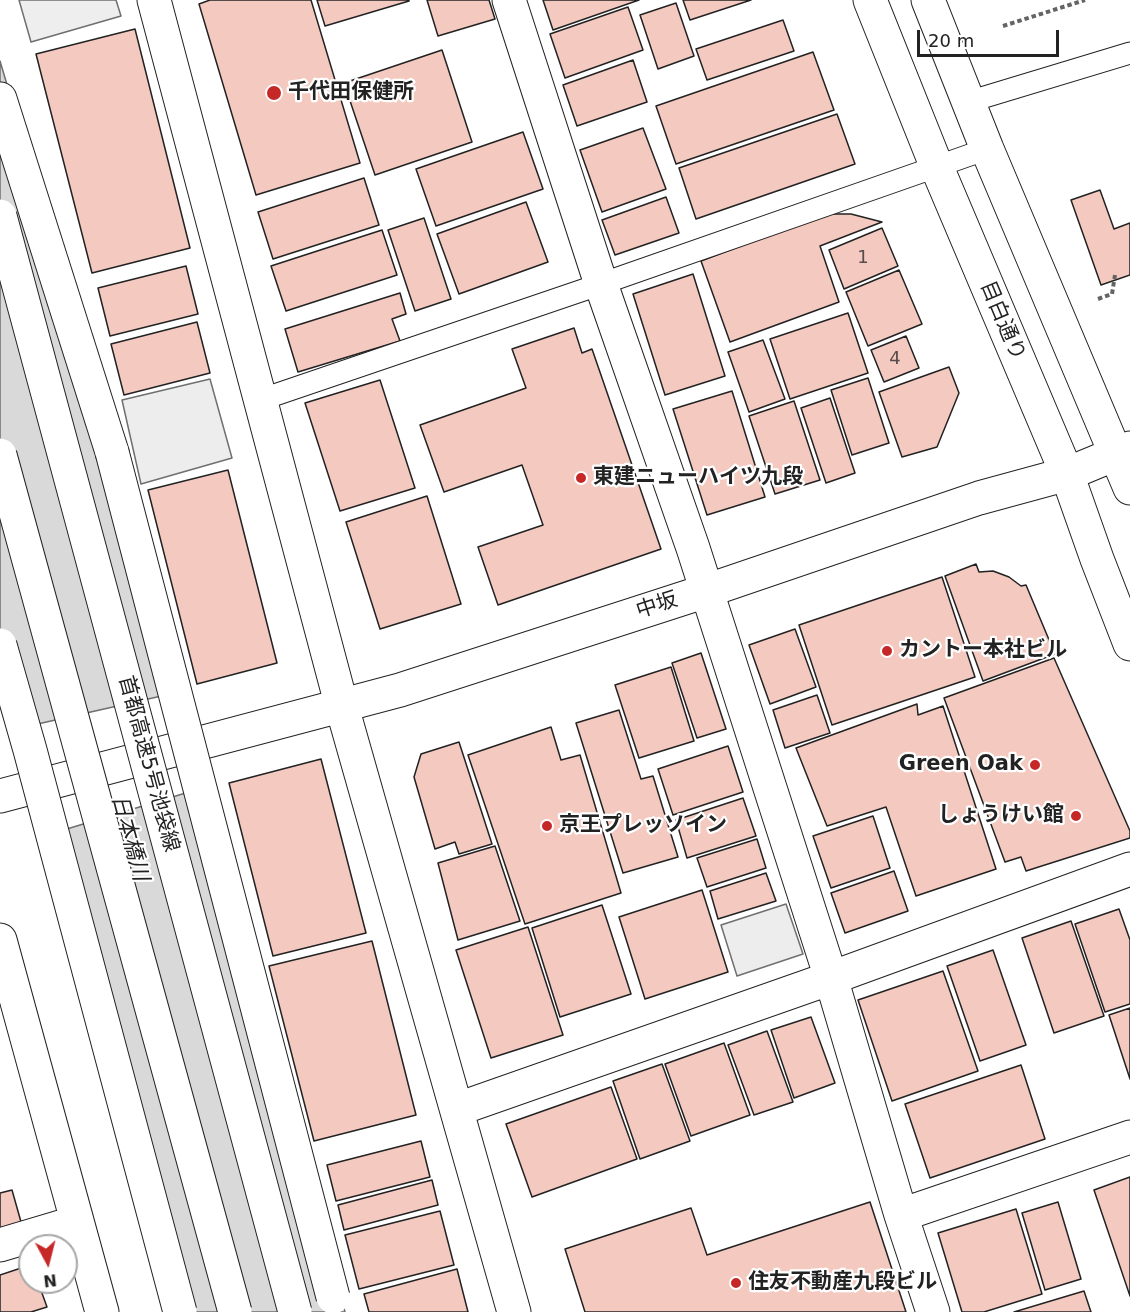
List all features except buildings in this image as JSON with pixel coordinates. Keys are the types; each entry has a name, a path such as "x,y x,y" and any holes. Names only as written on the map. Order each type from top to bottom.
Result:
{"main road":[{"path":"154,0 342,707 514,1312"},
{"path":"508,0 601,284 693,548 831,978 901,1215 933,1312"},
{"name":"目白通り","path":"870,0 936,165 1067,474 1096,559 1130,644"},
{"path":"928,0 987,149 1123,451 1130,488"},
{"path":"0,99 112,452 337,1312"},
{"name":"首都高速5号池袋線","path":"0,216 295,1312"},
{"name":"中坂","path":"0,796 400,690 705,591 979,498 1067,474 1123,451"},
{"path":"0,455 235,1312"},
{"path":"0,645 180,1312"},
{"path":"458,1109 831,978 1130,869"},
{"path":"0,940 102,1312"},
{"path":"901,1215 1130,1137"},
{"path":"0,1245 77,1222"}],"lane":[{"path":"968,102 1130,53"},
{"path":"260,400 987,149"}],"path":[{"path":"1003,26 1085,0"},
{"path":"1098,299 1112,294 1115,275"}],"shaded area":[{"path":"19,0 116,0 121,16 31,42"},
{"path":"210,379 232,458 141,484 122,400"},
{"path":"786,904 803,954 737,976 721,925"}],"water":[{"name":"日本橋川","path":"0,61 172,641 345,1312 174,1312 0,642"}],"pier":[{"path":"188,690 212,785 47,835 20,728"}],"place":[{"name":"千代田保健所","path":"274,93"},
{"name":"東建ニューハイツ九段","path":"581,478"},
{"name":"カントー本社ビル","path":"887,651"},
{"name":"Green Oak","path":"1035,765"},
{"name":"しょうけい館","path":"1076,816"},
{"name":"京王プレッソイン","path":"547,826"},
{"name":"住友不動産九段ビル","path":"736,1283"}]}
